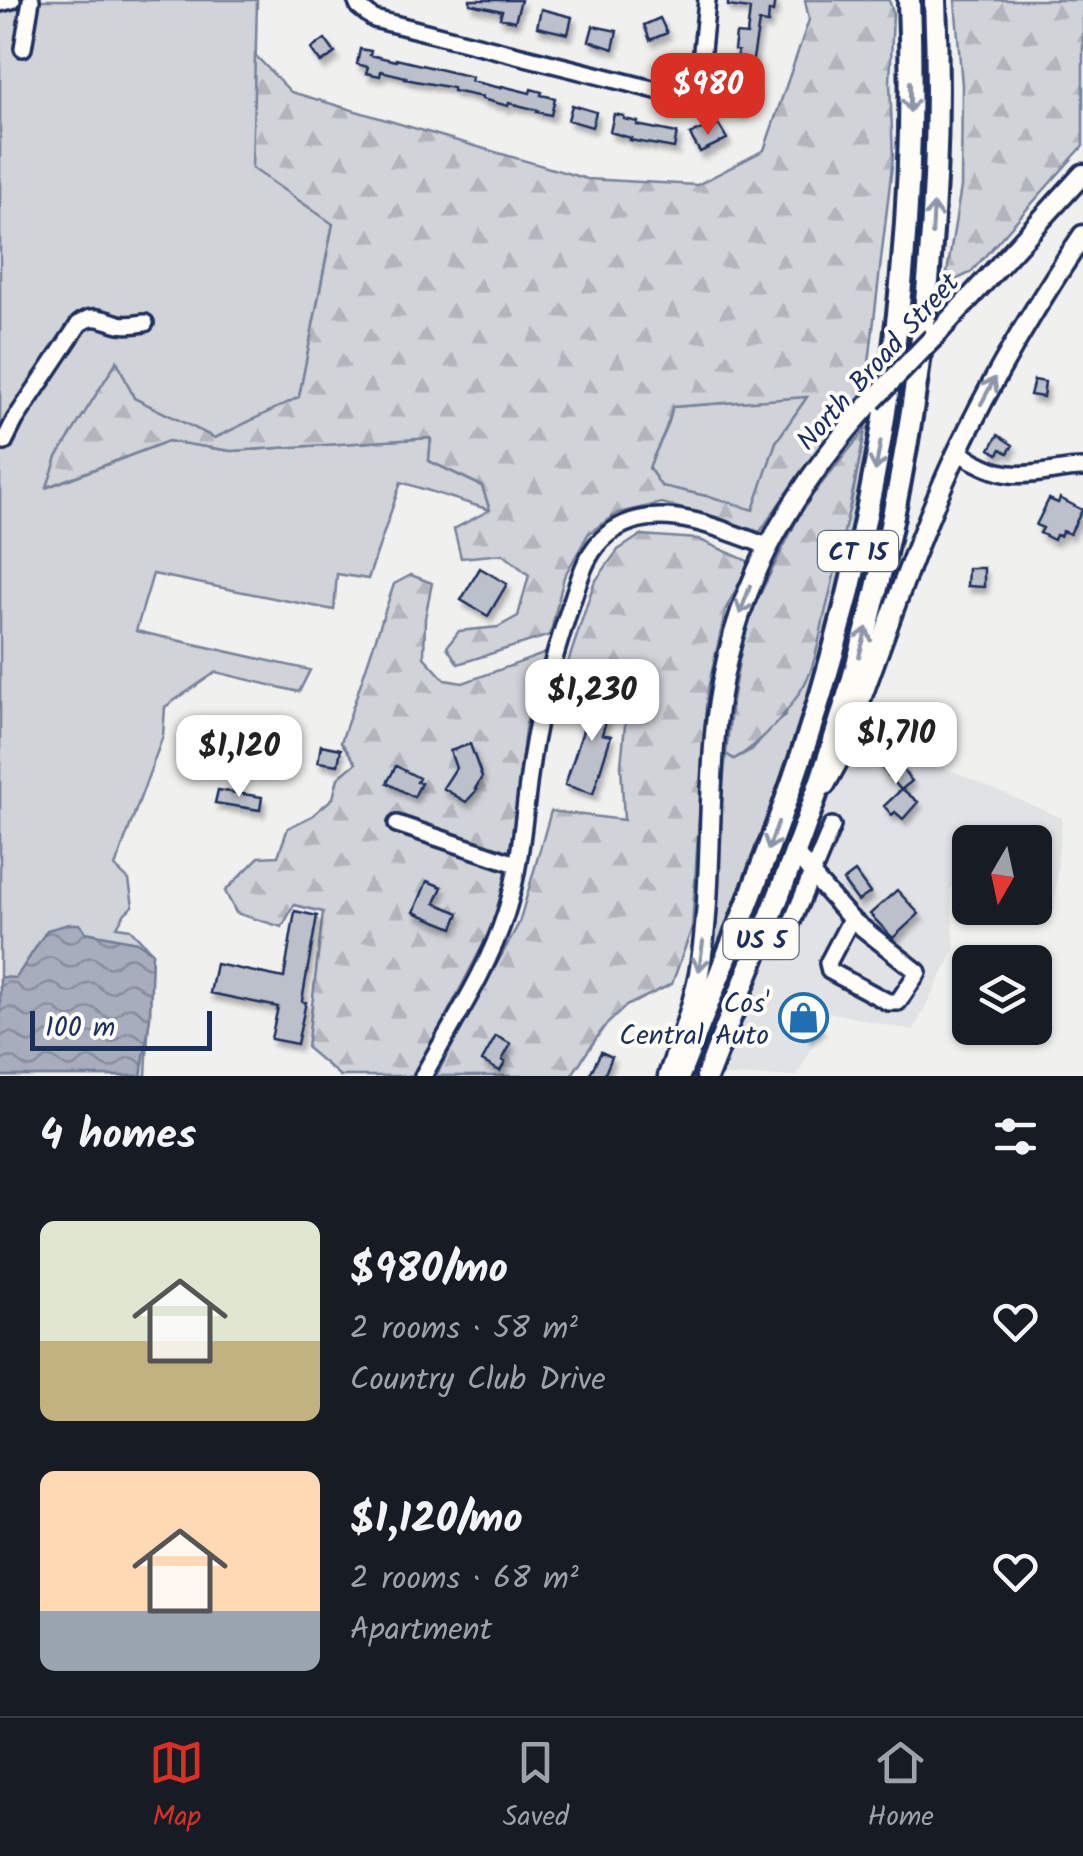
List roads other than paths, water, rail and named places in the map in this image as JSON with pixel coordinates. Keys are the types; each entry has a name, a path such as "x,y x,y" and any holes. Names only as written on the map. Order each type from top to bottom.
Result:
{"highway":[{"name":"CT 15","path":"678,1076 799,763 844,611 870,499 894,352 904,248 910,120 909,0"},
{"name":"CT 15","path":"814,802 877,589 916,384 935,186 935,0"},
{"name":"US 5","path":"707,1076 814,802"}],"main road":[{"name":"North Broad Street","path":"668,1076 692,1004 700,964 720,690 738,617 768,546 820,463 1083,174"},
{"name":"US 5","path":"814,802 838,763 957,452 986,393 1083,235"}],"street":[{"path":"22,48 31,0"},
{"path":"357,3 374,19 668,93 688,88 700,71 707,0"},
{"path":"4,442 78,324 92,316 130,325 145,322"},
{"path":"957,452 1008,474 1083,468"},
{"path":"423,1076 505,916 538,725 559,640 594,547 630,522 652,517 701,522 768,546"},
{"path":"396,824 516,864"},
{"path":"761,940 782,948 832,826"},
{"path":"796,853 851,919 918,972 898,1002 888,1002 830,971 828,963 851,919"}],"water":[{"path":"79,924 86,932 137,942 152,952 150,1018 141,1076 0,1076 0,977 16,978 47,930"}],"place":[{"name":"Cos' Central Auto","path":"804,1018"}]}
